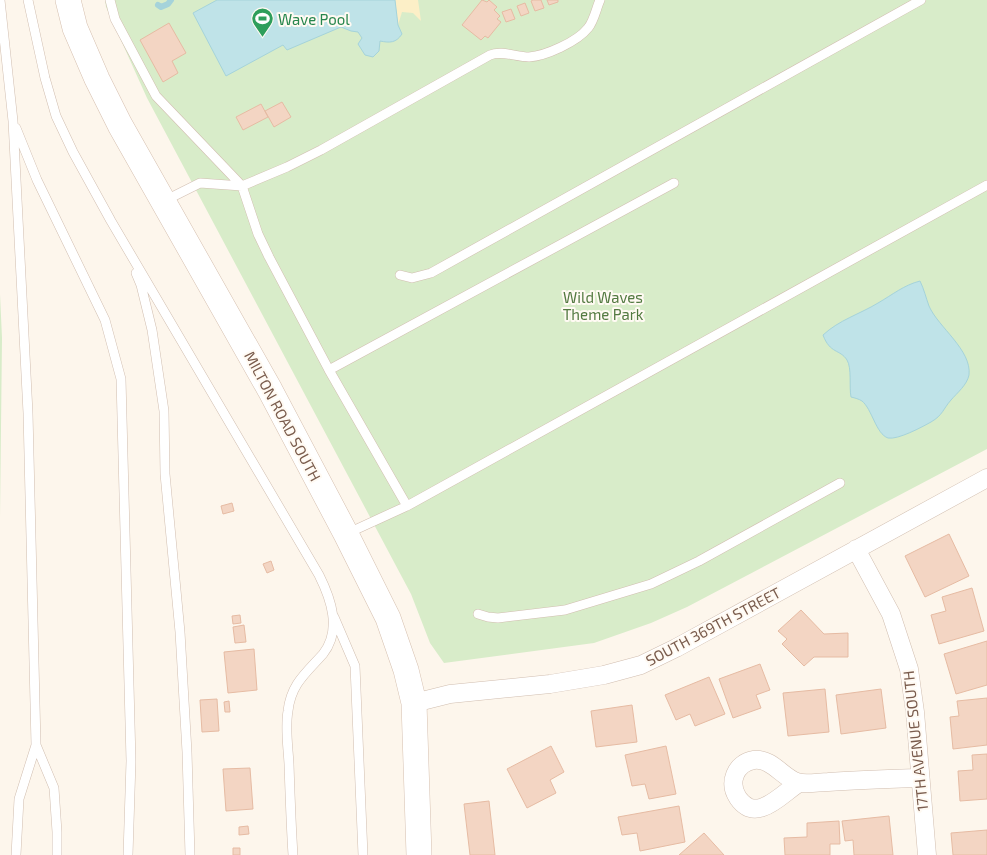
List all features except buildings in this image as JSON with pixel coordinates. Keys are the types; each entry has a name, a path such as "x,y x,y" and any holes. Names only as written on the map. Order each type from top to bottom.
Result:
{"street":[{"name":"MILTON ROAD SOUTH","path":"68,0 75,28 97,79 120,125 270,390 388,618 406,670 414,703 419,855"},
{"name":"SOUTH 369TH STREET","path":"414,703 450,694 578,680 641,664 676,648 987,478"},
{"name":"17TH AVENUE SOUTH","path":"856,549 890,614 909,670 915,712 926,855"},
{"path":"799,783 919,778"}],"lane":[{"path":"0,0 13,121 28,413 36,745 18,799 16,855"},
{"path":"28,0 43,69 56,116 73,152 127,252 141,286 152,330 164,411 165,474 180,632 187,752 190,855"},
{"path":"110,0 115,19 156,96 242,186 258,234 329,370 407,506"},
{"path":"163,201 200,183 242,186 287,167 321,150 490,55 503,53 530,57 543,54 566,44 588,28 600,0"},
{"path":"400,275 412,278 431,273 921,0"},
{"path":"13,121 37,180 105,320 121,379 131,751 128,855"},
{"path":"329,370 674,183"},
{"path":"346,534 407,506 987,185"},
{"path":"111,221 319,575 331,604 333,616 332,629 324,652 300,679 293,689 289,700 287,725 293,855"},
{"path":"478,614 498,618 565,610 651,584 700,561 840,484"},
{"path":"333,616 355,666 363,855"},
{"path":"36,745 54,788 57,855"}],"green space":[{"name":"Wild Waves Theme Park","path":"105,0 987,0 987,449 687,607 651,623 594,643 444,663 430,643 411,594 147,98 106,7"},
{"path":"0,294 2,338 0,518"}],"sand":[{"path":"395,0 418,0 421,21 413,13 402,12 398,25"}],"water":[{"name":"Wave Pool","path":"217,0 395,0 398,25 402,34 392,42 380,41 379,51 373,57 365,55 358,44 362,38 358,32 341,27 287,50 283,45 226,76 193,13"},
{"path":"920,281 933,314 965,357 969,366 969,375 964,385 935,419 904,435 888,438 880,432 861,400 851,397 849,363 829,345 823,335 843,321 903,288"}],"waterway":[{"path":"158,5 161,7 168,4 171,0"}],"place":[{"name":"Wave Pool","path":"262,38"}]}
